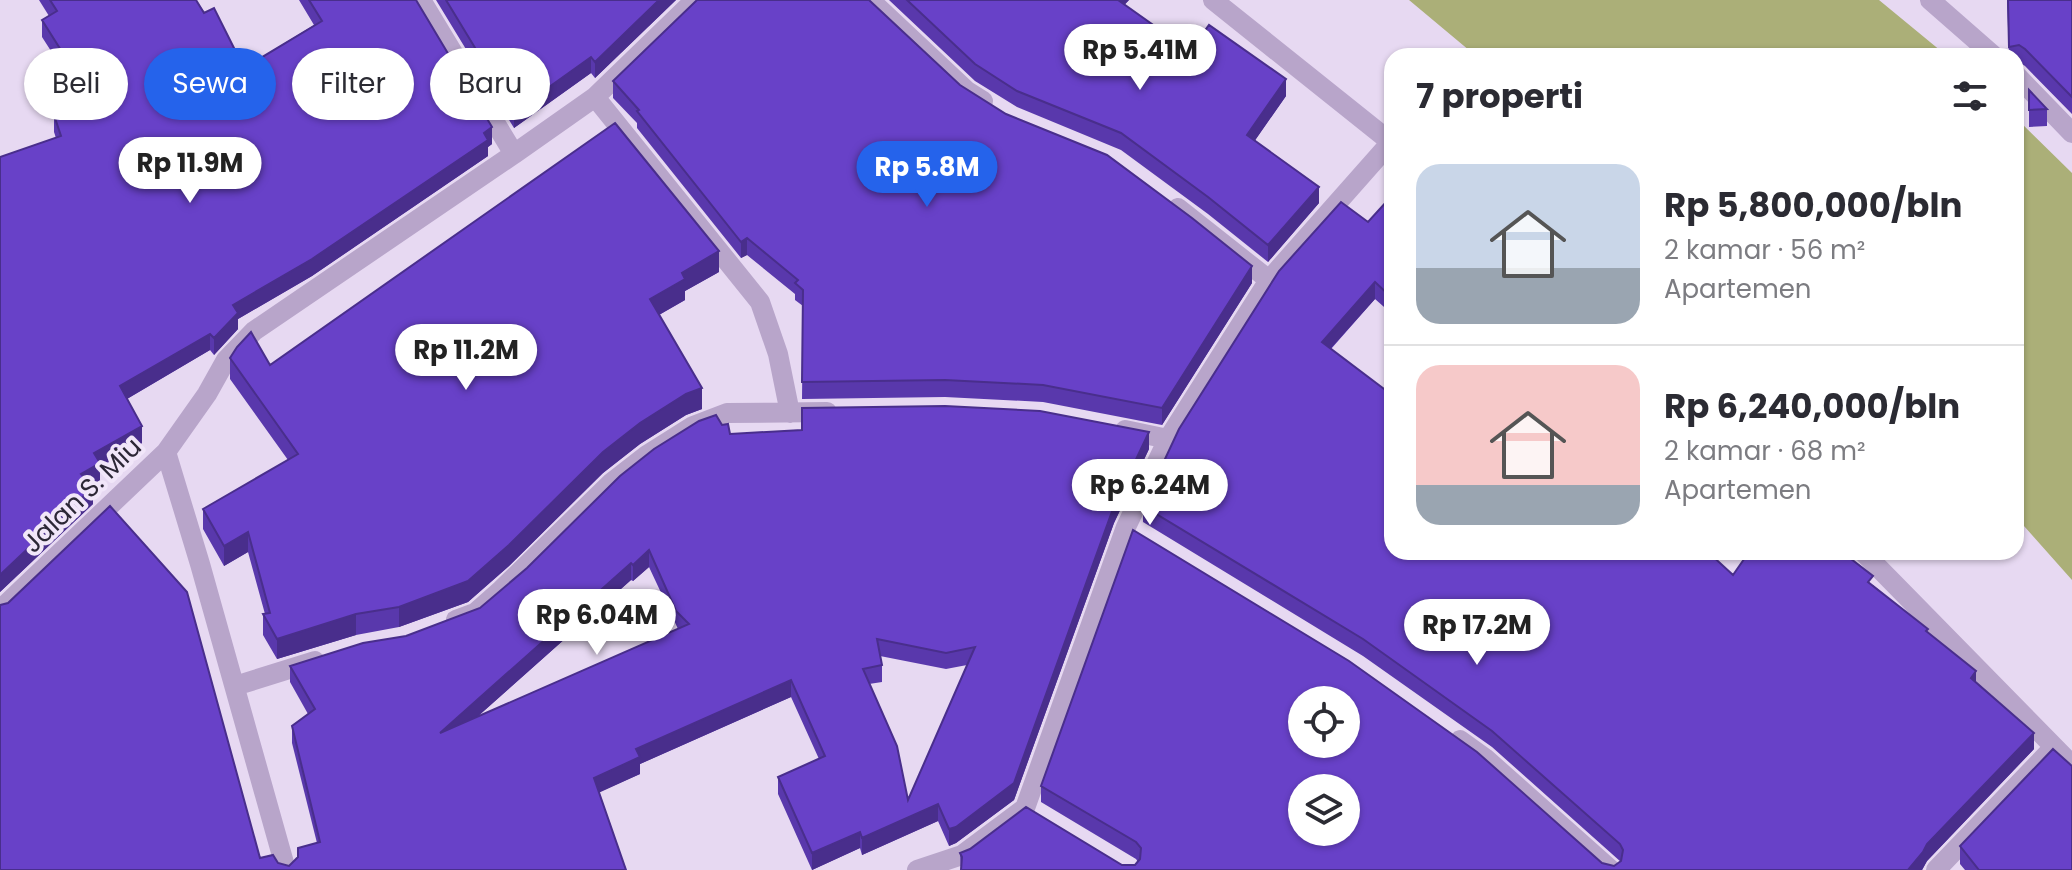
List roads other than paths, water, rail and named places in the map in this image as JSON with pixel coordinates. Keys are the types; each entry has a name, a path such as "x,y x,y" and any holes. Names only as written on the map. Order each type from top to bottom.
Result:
{"street":[{"path":"421,0 514,154"},
{"name":"Jalan S. Miu","path":"0,610 166,452 207,394 226,360 254,331 595,97 695,0"},
{"path":"870,0 967,91 1000,112"},
{"path":"1213,0 1384,136"},
{"path":"1930,0 1985,48"},
{"path":"2024,83 2072,133"},
{"path":"595,97 760,302 778,354 790,413"},
{"path":"917,870 962,855 1031,812 1168,439 1269,280 1384,150"},
{"path":"1163,197 1269,280"},
{"path":"431,629 475,613 611,483 647,455 693,426 727,413 852,411"},
{"path":"1112,427 1168,439"},
{"path":"166,452 286,870"},
{"path":"1871,560 2072,765"},
{"path":"235,686 332,655"},
{"path":"1446,731 1485,758 1611,870"},
{"path":"1936,870 2054,747"}]}
